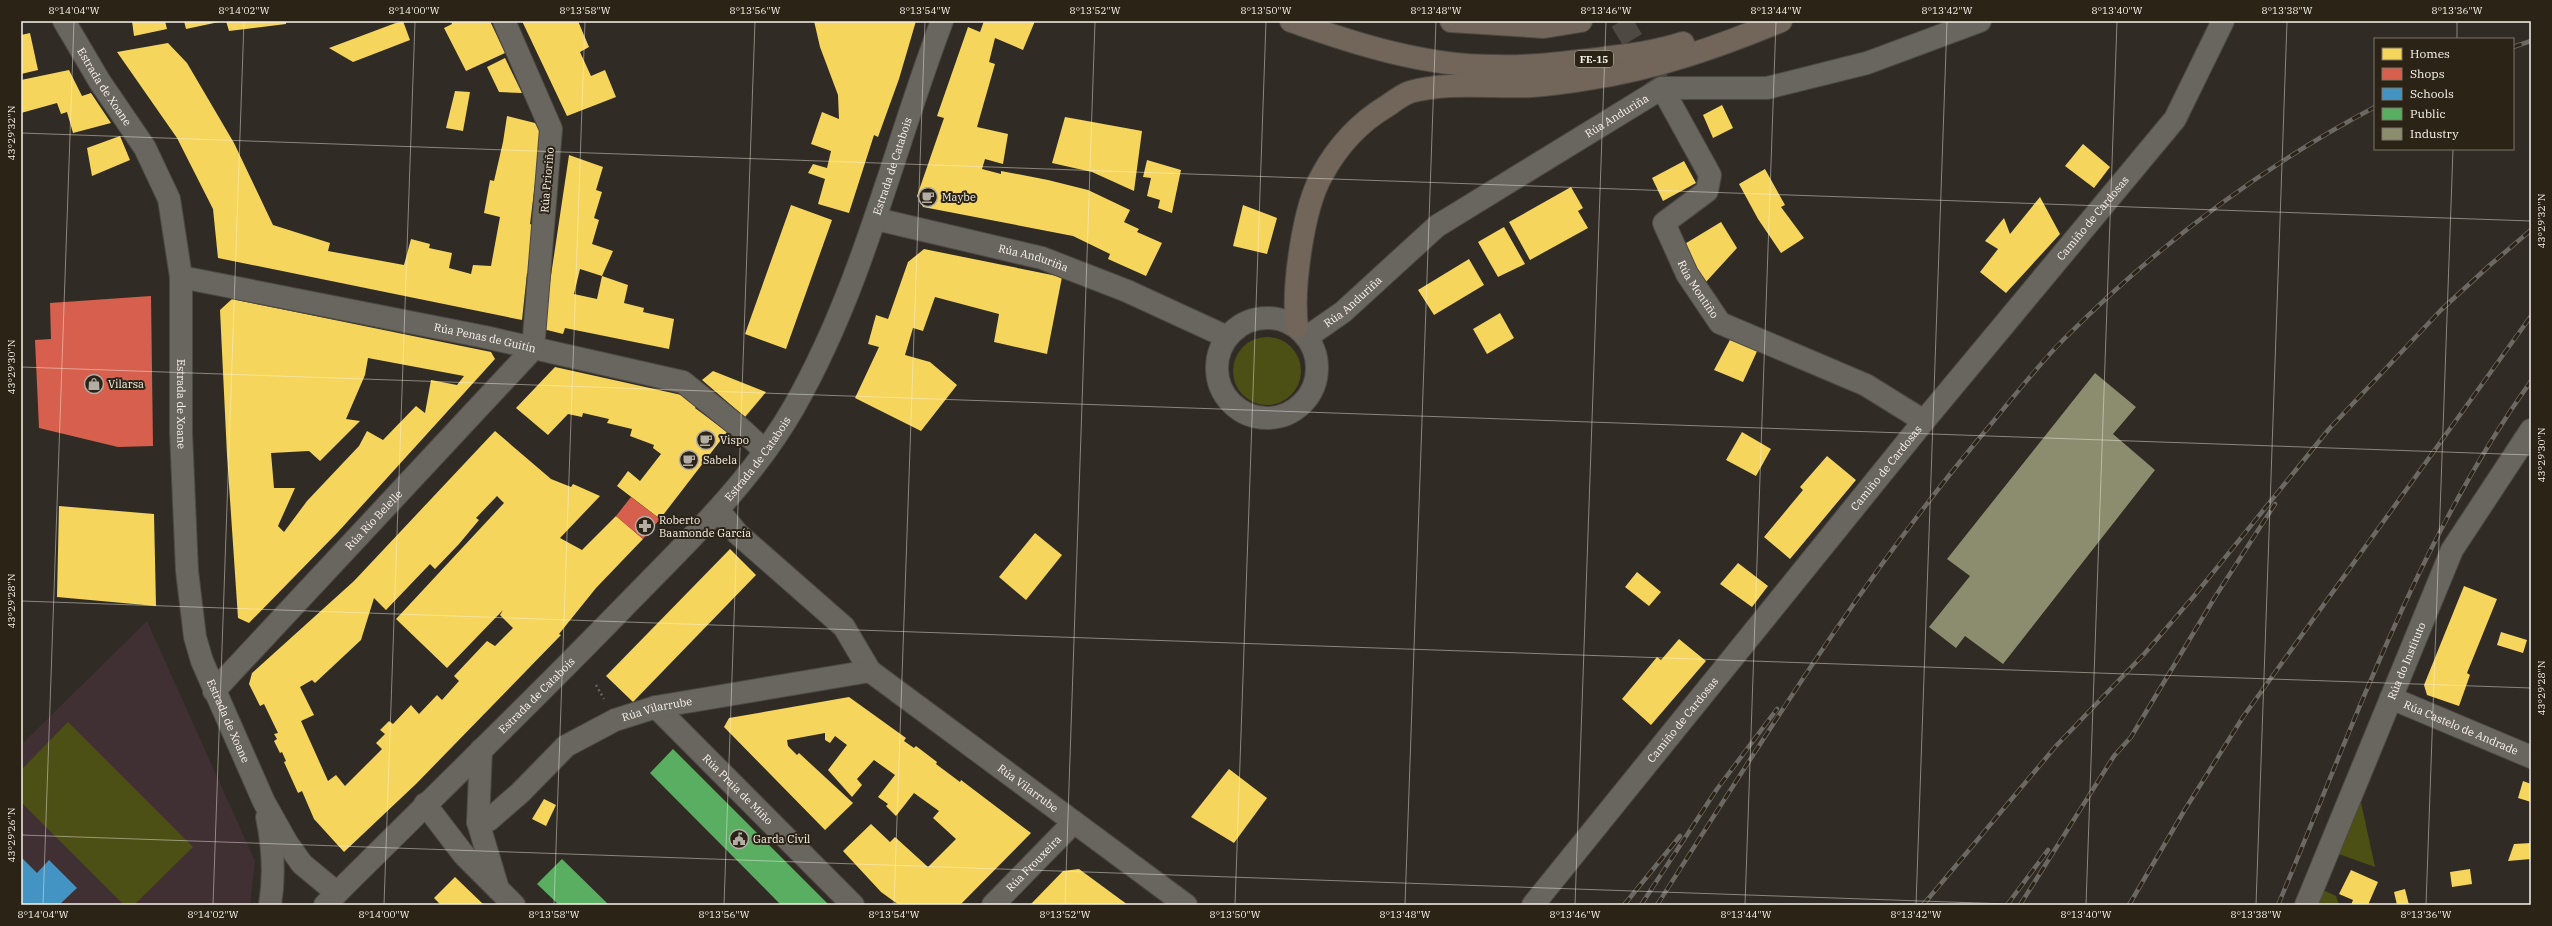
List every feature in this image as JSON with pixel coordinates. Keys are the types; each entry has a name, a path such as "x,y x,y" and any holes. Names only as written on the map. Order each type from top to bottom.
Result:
{"highway":[{"name":"FE-15","path":"1291,21 1352,43 1435,60 1492,66 1542,66 1670,47 1749,21"},
{"path":"1451,21 1544,26 1581,21"},
{"path":"1302,332 1295,290 1312,204 1321,175 1345,142 1373,114 1409,92 1450,86 1533,86 1627,72 1687,56 1781,21"}],"street":[{"name":"Estrada de Xoane","path":"64,21 159,174 169,199 181,277 181,432 187,571 195,637 214,690 264,802"},
{"name":"Rúa Prioriño","path":"504,21 551,130 533,349"},
{"name":"Estrada de Catabois","path":"331,899 481,750 718,510 765,451 794,407 838,321 876,219 923,71 942,21"},
{"path":"1662,88 1767,88 1867,63 1980,21"},
{"name":"Camiño de Cardosas","path":"1533,905 1924,421 2175,119 2223,21"},
{"name":"Rúa Anduriña","path":"1302,332 1343,312 1437,226 1662,88"},
{"name":"Rúa Montiño","path":"1662,88 1710,175 1707,191 1664,224 1687,274 1720,324 1866,385 1924,421"},
{"name":"Rúa Anduriña","path":"876,219 1042,258 1127,291 1227,337"},
{"name":"Rúa Penas de Guitín","path":"181,277 477,336 683,382 739,427 765,451"},
{"path":"1267,317 1283,320 1302,332 1315,350 1318,368 1315,385 1307,400 1294,412 1277,418 1260,418 1243,413 1229,402 1220,387 1217,364 1219,353 1227,337 1238,326 1252,320 1267,317"},
{"name":"Rúa Río Belelle","path":"214,690 533,349"},
{"name":"Rúa do Instituto","path":"2306,905 2452,550 2531,430"},
{"name":"Rúa Vilarrube","path":"718,510 738,534 844,627 870,671 1186,905"},
{"name":"Rúa Vilarrube","path":"478,822 489,820 520,793 566,746 615,720 656,707 870,671"},
{"name":"Rúa Castelo de Andrade","path":"2391,698 2531,756"},
{"name":"Rúa Praia de Miño","path":"656,707 853,905"},
{"path":"481,750 478,822 498,889"},
{"path":"264,802 271,835 272,895 285,905"},
{"path":"264,802 302,864 331,899"},
{"path":"425,804 464,855 514,905"},
{"name":"Rúa Frouxeira","path":"994,905 1074,822"}],"path":[{"path":"596,685 604,697"}],"shaded area":[{"path":"1260,337 1274,337 1286,343 1295,352 1301,364 1299,384 1291,395 1280,403 1274,405 1260,405 1254,403 1243,395 1235,384 1233,378 1233,364 1235,358 1243,347 1254,339"},
{"path":"147,621 255,861 250,905 21,905 21,745"},
{"path":"68,722 193,847 134,905 124,905 21,802 21,770"},
{"path":"2360,798 2375,867 2336,853"},
{"path":"2323,890 2336,896 2339,905 2316,905"}],"building: Homes":[{"path":"132,21 165,21 167,29 134,36"},
{"path":"184,21 219,21 219,22 186,29"},
{"path":"226,21 286,21 286,24 229,31"},
{"path":"403,21 410,40 353,62 329,48"},
{"path":"451,21 490,21 505,53 466,71 444,28 452,24"},
{"path":"522,21 578,21 589,47 580,52 591,76 605,70 616,97 567,116"},
{"path":"814,21 916,21 899,79 878,137 874,135 849,213 818,204 825,179 808,173 813,164 827,168 831,151 811,144 822,112 839,119 838,95 820,47"},
{"path":"984,21 1035,21 1023,50 995,38 989,62 995,64 977,127 1008,134 1003,164 985,159 982,169 1001,174 1001,171 1048,180 1088,190 1130,210 1124,222 1139,229 1137,232 1162,243 1146,276 1108,259 1110,254 1073,236 923,207 917,196 944,118 937,116 968,27 980,32"},
{"path":"30,33 38,70 21,74 21,35"},
{"path":"168,43 187,63 234,143 273,225 330,243 328,251 404,265 411,239 430,244 429,248 452,253 449,268 471,274 473,265 491,266 500,217 484,213 490,180 494,181 507,116 535,123 541,134 530,224 533,225 530,274 527,273 522,320 218,258 213,209 177,138 117,52"},
{"path":"505,58 522,93 499,92 487,67"},
{"path":"69,70 82,96 91,93 111,123 73,133 67,112 61,114 57,103 21,113 21,80"},
{"path":"455,91 470,92 463,131 446,128"},
{"path":"1722,105 1733,128 1713,138 1703,115"},
{"path":"1065,117 1142,131 1134,191 1092,172 1052,163"},
{"path":"120,136 130,160 92,176 87,148"},
{"path":"2083,144 2110,167 2094,188 2065,166"},
{"path":"569,155 603,167 596,190 602,192 594,218 599,220 592,244 613,251 602,276 628,285 624,303 644,308 643,312 674,319 669,349 565,328 563,334 543,329","holes":["580,269 602,276 597,299 574,294"]},
{"path":"1147,160 1181,170 1172,213 1158,208 1160,200 1147,196 1151,178 1143,177"},
{"path":"1684,161 1696,183 1663,201 1652,178"},
{"path":"1765,169 1785,205 1781,207 1804,238 1781,253 1758,219 1739,184"},
{"path":"1571,187 1583,208 1578,211 1588,228 1530,260 1509,222"},
{"path":"2040,197 2060,234 2006,293 1980,272 1998,249 1985,241 2004,218 2010,234"},
{"path":"791,205 832,220 786,349 745,334"},
{"path":"1243,205 1277,218 1267,254 1233,246"},
{"path":"1721,222 1737,248 1705,283 1683,245"},
{"path":"1504,227 1525,264 1498,277 1478,242"},
{"path":"924,249 1062,277 1047,354 994,342 999,314 935,297 923,331 913,328 905,355 930,362 957,385 921,431 855,398 879,347 868,344 876,315 888,319 908,262"},
{"path":"1469,259 1484,285 1434,315 1418,290"},
{"path":"232,299 491,352 495,359 338,532 249,623 238,618 227,455 220,310","holes":["368,358 464,376 457,385 431,380 425,413 416,406 383,440 367,431 359,446 307,501 284,532 278,526 295,488 274,488 271,453 309,451 320,461 360,421 346,419 365,375"]},
{"path":"1500,313 1514,338 1487,354 1473,329"},
{"path":"1732,336 1759,347 1743,382 1714,370"},
{"path":"555,367 686,396 698,404 695,408 727,432 660,519 617,486 628,471 640,481 661,454 653,448 654,445 630,436 632,429 607,423 609,419 583,413 582,417 568,414 548,435 516,408"},
{"path":"713,371 766,392 745,417 702,380"},
{"path":"495,431 551,479 571,487 573,484 600,496 560,538 582,550 616,516 643,539 596,588 559,634 561,635 417,783 344,852 314,819 302,791 298,793 284,762 286,761 282,752 280,753 274,741 277,739 274,734 278,733 264,704 260,706 249,684 252,673 354,581","holes":["497,496 504,503 396,619 447,668 503,610 500,615 513,628 495,646 487,641 454,676 459,681 442,700 437,695 419,714 411,705 393,724 389,721 380,730 385,734 376,743 382,749 345,786 336,775 328,781 301,721 314,715 300,687 312,680 315,683 361,640 374,598 386,610 430,564 435,569 459,544 479,520 476,518"]},
{"path":"1742,432 1771,449 1756,476 1726,460"},
{"path":"1827,456 1856,480 1790,559 1764,537 1803,490 1800,487"},
{"path":"59,506 154,514 156,606 57,597"},
{"path":"1035,533 1062,555 1026,600 999,577"},
{"path":"730,549 756,575 633,702 606,676"},
{"path":"1738,563 1768,586 1752,607 1720,584"},
{"path":"1637,572 1661,592 1649,606 1625,587"},
{"path":"2464,586 2497,599 2467,673 2470,675 2459,706 2427,695 2424,685"},
{"path":"2501,632 2527,640 2523,653 2497,645"},
{"path":"1679,639 1706,661 1651,725 1622,699 1657,657 1661,660"},
{"path":"849,697 906,738 904,741 914,748 916,746 937,762 936,764 960,782 961,780 1031,833 960,905 899,905 881,892 843,851 871,824 890,842 895,837 928,867 956,839 933,818 939,811 914,793 896,816 886,806 888,804 878,797 895,775 874,760 857,779 862,785 852,797 828,770 847,745 835,736 830,743 825,740 825,733 787,740 788,746 797,755 799,753 853,803 825,830 724,727 729,718"},
{"path":"1229,769 1267,798 1234,843 1191,817"},
{"path":"2523,781 2531,784 2531,802 2518,798"},
{"path":"544,799 556,805 546,826 532,819"},
{"path":"2531,843 2531,859 2508,861 2514,844"},
{"path":"1079,869 1128,905 1030,905 1063,871"},
{"path":"2470,869 2472,884 2452,887 2450,872"},
{"path":"2351,870 2378,882 2368,905 2351,905 2353,900 2339,894"},
{"path":"455,877 484,905 441,905 434,898"},
{"path":"2405,889 2409,905 2397,905 2394,892"}],"building: Shops":[{"name":"Vilarsa","path":"151,296 153,446 118,447 39,428 35,340 51,339 50,303"},
{"path":"631,497 660,519 643,539 616,516"}],"building: Schools":[{"path":"21,857 37,873 49,860 77,888 59,905 21,905"}],"building: Public":[{"name":"Garda Civil","path":"673,749 829,905 781,905 650,773"},
{"path":"562,859 609,905 559,905 537,884"}],"building: Industry":[{"path":"2095,373 2136,407 2113,434 2155,470 2003,664 1965,636 1956,648 1929,627 1970,576 1947,559"}],"tunnel":[{"path":"1621,21 1662,88"}],"railway":[{"path":"2514,47 2531,41"},
{"path":"1657,905 1774,722 1855,602 1897,543 1941,485 2045,360 2100,304 2136,272 2211,211 2251,182 2291,156 2333,130 2374,108"},
{"path":"1923,905 2056,746 2145,653 2194,596 2329,429 2441,310 2531,230"},
{"path":"2129,905 2184,811 2243,717 2531,316"},
{"path":"2278,905 2361,703 2421,569 2454,504 2491,442 2531,381"},
{"path":"2020,905 2114,756 2131,737 2215,597 2275,504"},
{"path":"1641,905 1717,789 1777,709"},
{"path":"1624,905 1680,836"},
{"path":"2007,905 2048,850"}],"place":[{"name":"Maybe","path":"928,197"},
{"name":"Vilarsa","path":"94,384"},
{"name":"Vispo","path":"706,440"},
{"name":"Sabela","path":"689,460"},
{"name":"Roberto Baamonde García","path":"645,526"},
{"name":"Garda Civil","path":"739,839"}]}
